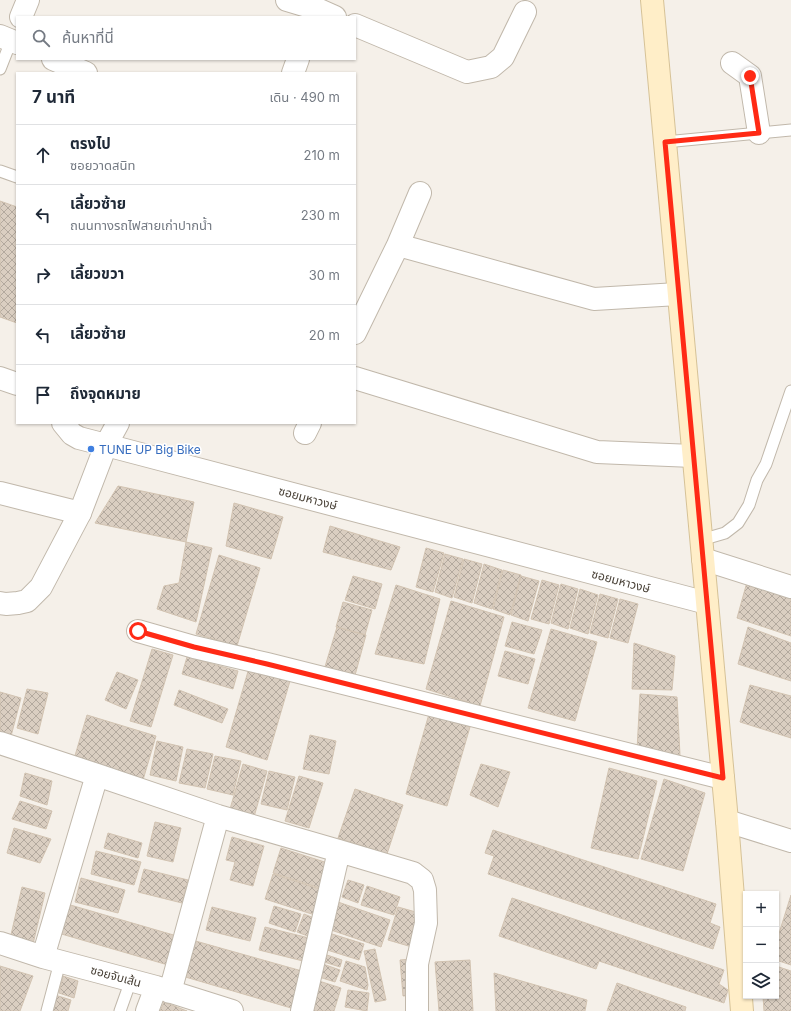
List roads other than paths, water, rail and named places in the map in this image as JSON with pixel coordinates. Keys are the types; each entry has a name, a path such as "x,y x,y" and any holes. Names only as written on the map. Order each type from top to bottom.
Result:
{"main road":[{"path":"652,0 727,821 742,1011"}],"street":[{"path":"21,16 28,0"},
{"path":"287,0 321,11"},
{"path":"356,25 467,72 491,67 503,57 525,12"},
{"path":"55,60 84,72"},
{"path":"293,72 298,60"},
{"path":"732,63 750,76 759,133"},
{"path":"356,331 398,245 420,193"},
{"path":"398,245 594,299 678,294"},
{"path":"0,378 16,384"},
{"path":"356,378 597,452 694,456"},
{"name":"ซอยมหาวงษ์","path":"64,424 72,434 79,438 707,603"},
{"path":"0,603 18,603 27,600 41,587 80,513 106,445 117,424"},
{"path":"0,492 80,513"},
{"path":"702,550 791,587"},
{"path":"138,631 194,647 723,778"},
{"path":"0,743 218,816 339,850 413,873 422,880 425,890 426,923 417,964 417,1011"},
{"path":"51,959 97,775"},
{"path":"147,1011 163,989 218,816"},
{"path":"727,821 791,841"},
{"path":"302,1011 339,850"},
{"name":"ซอยจับเส้น","path":"0,943 51,959 163,989 232,1011"}],"lane":[{"path":"0,69 11,37"},
{"path":"665,142 791,130"},
{"path":"0,171 16,177"},
{"path":"702,550 738,523 749,505 757,480 766,464 791,392"},
{"path":"47,1011 51,959"},
{"path":"120,1011 131,980"}],"place":[{"name":"TUNE UP Big Bike","path":"91,449"}]}
